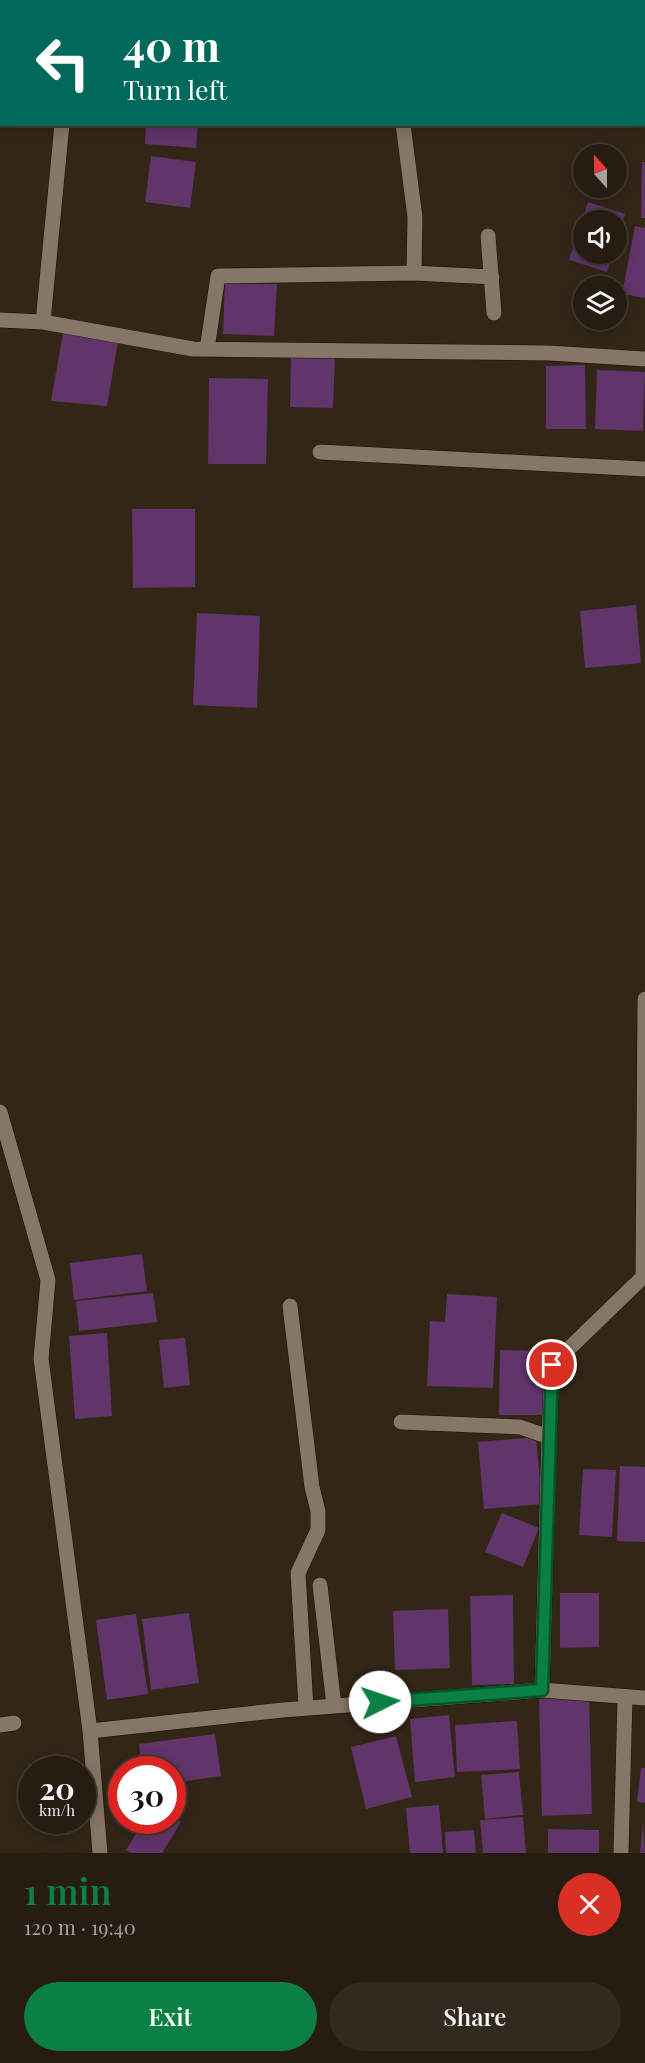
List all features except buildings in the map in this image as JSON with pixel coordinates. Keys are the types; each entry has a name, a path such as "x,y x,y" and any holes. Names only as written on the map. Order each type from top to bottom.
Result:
{"street":[{"path":"43,322 62,126"},
{"path":"403,126 415,217 414,273"},
{"path":"488,236 494,313"},
{"path":"207,349 218,276 414,273 492,277"},
{"path":"0,320 43,322 207,349 549,354 645,359"},
{"path":"320,452 645,470"},
{"path":"542,1690 552,1365 643,1277 645,999"},
{"path":"0,1112 48,1280 41,1359 90,1731 100,1853"},
{"path":"290,1306 312,1487 318,1511 318,1530 298,1573 306,1708"},
{"path":"400,1422 520,1427 549,1437"},
{"path":"320,1585 334,1706"},
{"path":"90,1731 306,1708 542,1690 645,1698"},
{"path":"621,1853 625,1698"}],"route":[{"path":"380,1702 542,1690 552,1365"}]}
